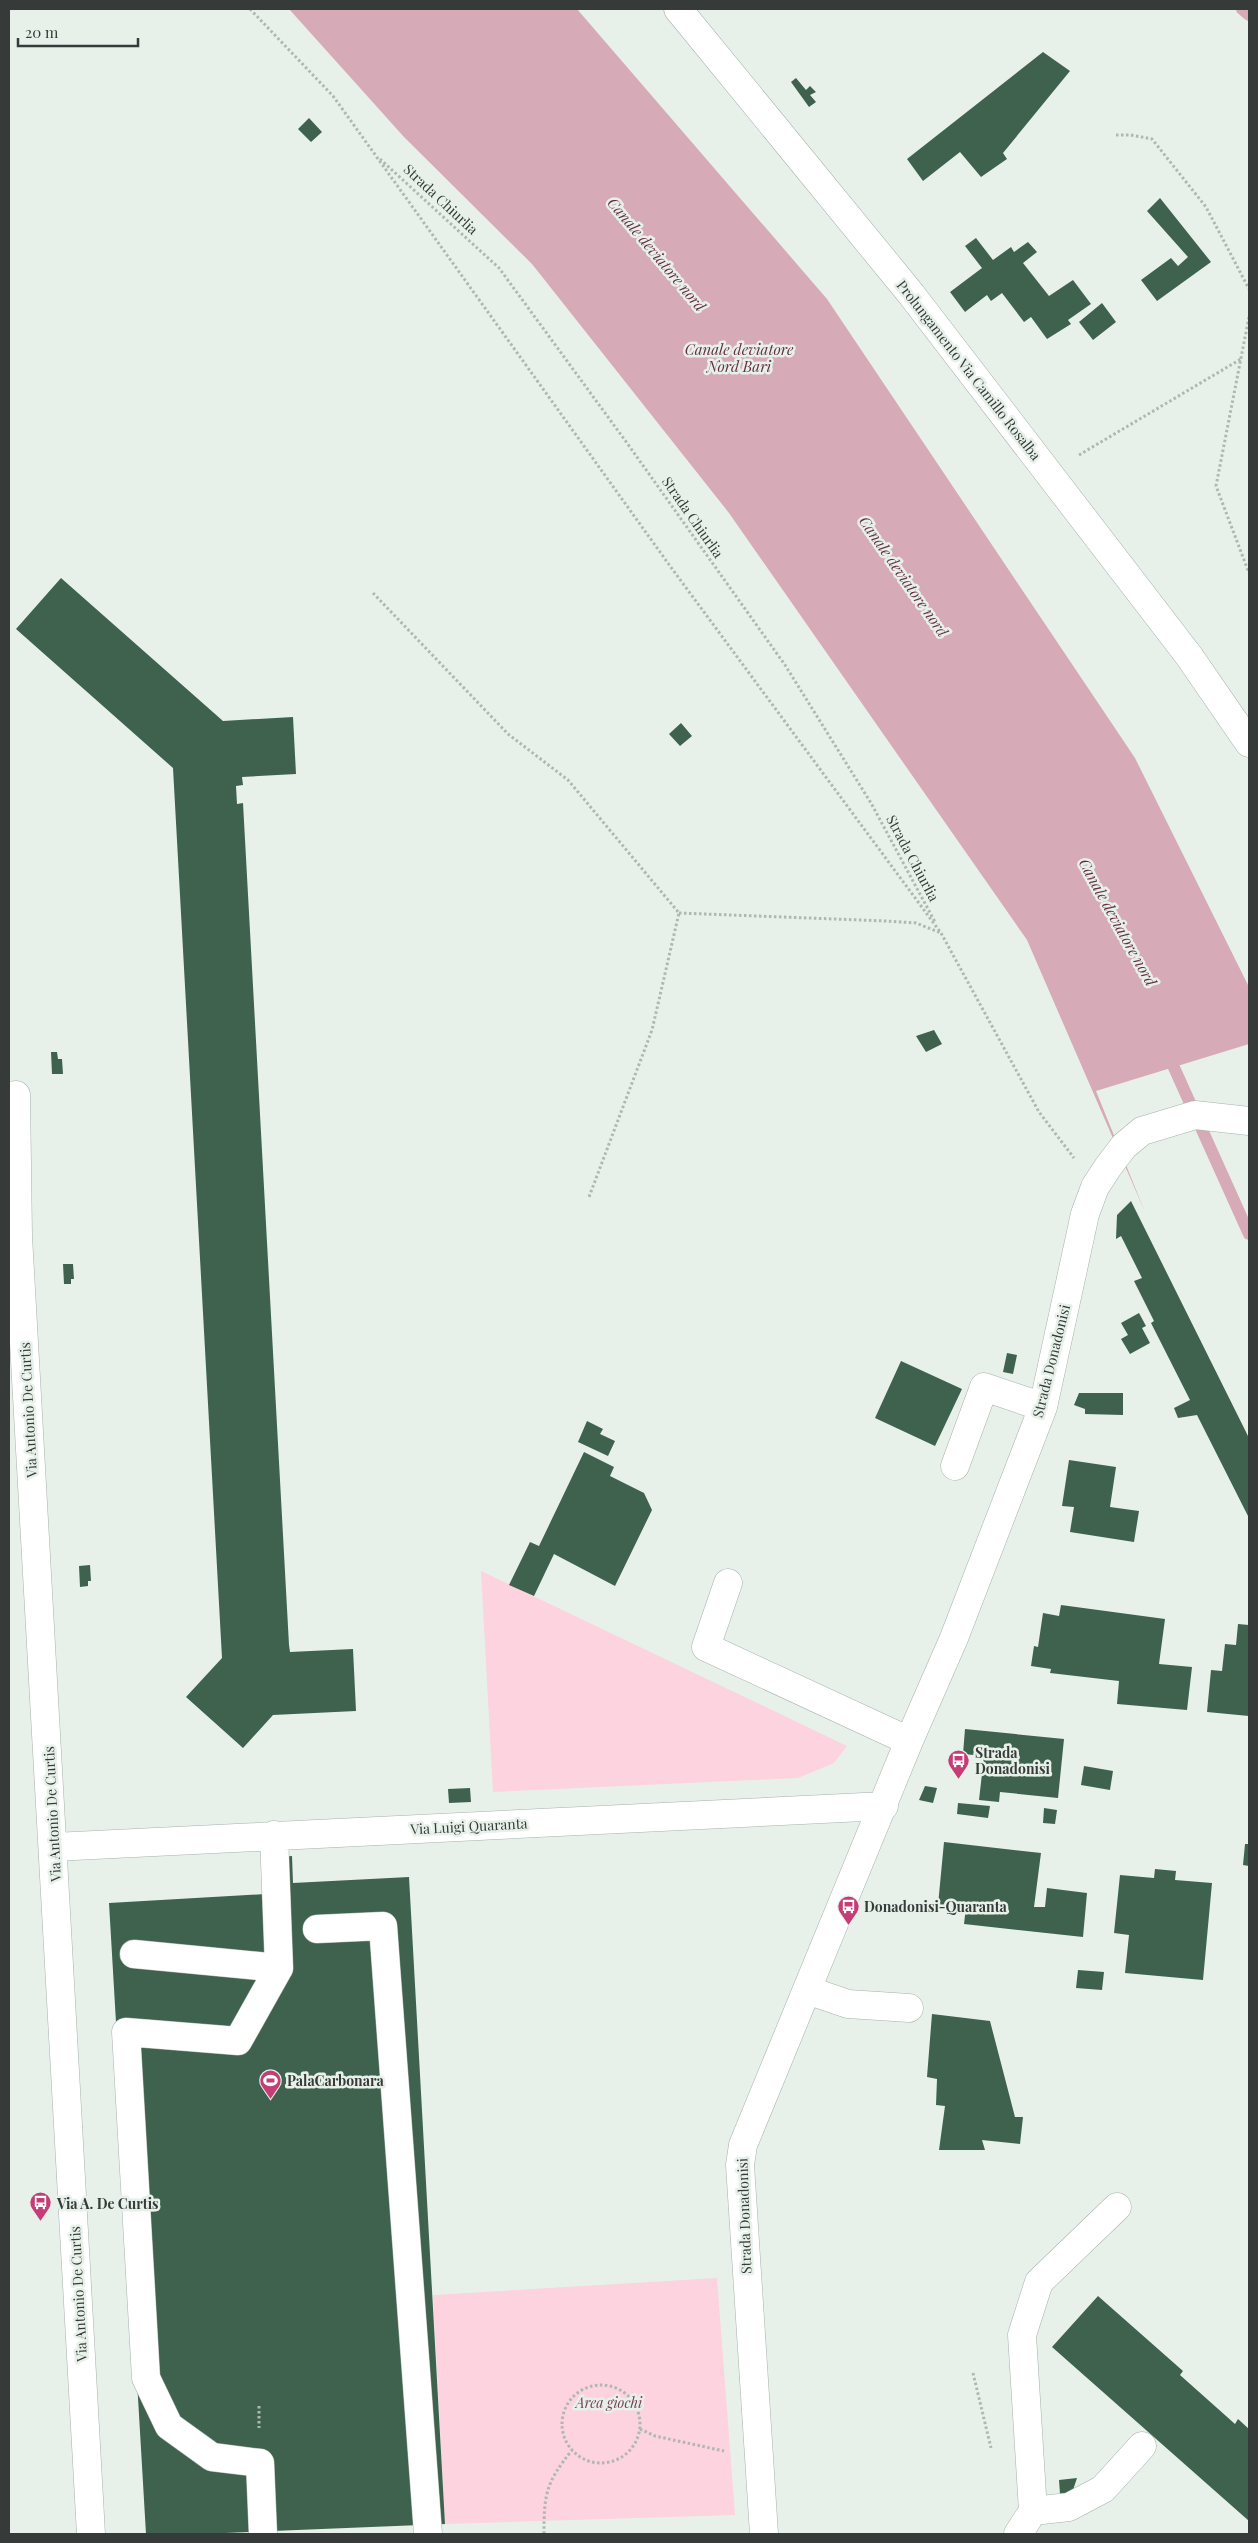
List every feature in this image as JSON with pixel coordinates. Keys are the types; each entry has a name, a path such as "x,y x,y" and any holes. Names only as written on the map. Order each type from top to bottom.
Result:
{"street":[{"name":"Prolungamento Via Camillo Rosalba","path":"678,9 911,294 1189,656 1249,743"},
{"name":"Via Antonio De Curtis","path":"16,1094 18,1236 54,1846 91,2534"},
{"name":"Strada Donadonisi","path":"764,2534 740,2156 909,1741 954,1638 1043,1407 1085,1214 1095,1187 1124,1146 1142,1131 1195,1115 1249,1121"},
{"path":"955,1466 984,1387 1043,1407"},
{"path":"728,1583 706,1647 909,1741"},
{"name":"Via Luigi Quaranta","path":"54,1846 884,1806"},
{"path":"263,2534 260,2463 212,2457 169,2426 146,2378 126,2032 238,2041 279,1968 274,1835"},
{"path":"317,1929 384,1926 428,2534"},
{"path":"134,1954 279,1968"},
{"path":"807,1990 848,2004 908,2008"},
{"path":"1018,2534 1034,2511 1022,2335 1038,2282 1118,2207"},
{"path":"1034,2511 1069,2507 1103,2489 1142,2446"}],"path":[{"name":"Strada Chiurlia","path":"250,9 333,96 670,566 941,933"},
{"path":"1116,135 1131,135 1152,139 1206,207 1249,288"},
{"name":"Strada Chiurlia","path":"374,153 499,268 785,665 871,803 1039,1112 1095,1187"},
{"path":"1249,317 1216,486 1249,573"},
{"path":"1048,473 1242,358"},
{"path":"373,593 508,734 568,780 679,913 916,923 941,933"},
{"path":"589,1198 652,1030 679,913"},
{"path":"973,2373 991,2448"},
{"path":"604,2385 627,2395 635,2405 639,2417 640,2430 629,2452 619,2459 606,2463 581,2458 572,2450 565,2438 562,2426 564,2413 570,2401 579,2392 591,2387 604,2385"},
{"path":"640,2430 655,2436 730,2453"},
{"path":"544,2534 544,2500 549,2482 572,2450"}],"green space":[{"path":"481,1571 847,1746 834,1763 798,1778 493,1792"},
{"name":"Area giochi","path":"717,2278 735,2515 445,2524 433,2295"}],"water":[{"name":"Canale deviatore Nord Bari","path":"289,9 577,9 827,299 1135,758 1249,987 1249,1044 1096,1091 1145,1212 1027,940 729,513 532,264 404,137"}],"building":[{"path":"1043,52 1070,71 1003,153 1007,159 981,177 960,152 923,181 907,159"},
{"path":"796,78 806,90 810,86 816,92 810,95 816,102 809,107 791,82"},
{"path":"309,118 322,132 311,142 298,129"},
{"path":"1160,198 1211,262 1157,301 1141,280 1171,258 1178,266 1188,257 1147,211"},
{"path":"976,238 993,260 1011,247 1014,252 1028,242 1037,252 1023,263 1049,296 1073,280 1091,304 1068,320 1071,324 1047,339 1031,317 1024,322 1002,293 991,301 987,295 965,312 950,292 982,268 965,246"},
{"path":"1102,303 1116,322 1093,340 1079,322"},
{"path":"61,578 223,721 293,717 296,774 242,777 243,785 236,786 237,804 243,803 289,1645 290,1652 353,1649 356,1711 273,1715 243,1748 186,1697 222,1658 173,768 16,629"},
{"path":"681,723 692,736 680,746 669,734"},
{"path":"934,1030 942,1044 926,1052 916,1036"},
{"path":"51,1052 57,1052 58,1059 62,1059 63,1074 52,1074"},
{"path":"1131,1201 1249,1438 1249,1518 1197,1415 1178,1418 1174,1408 1190,1400 1151,1323 1154,1321 1134,1281 1142,1278 1121,1236 1116,1239 1117,1215"},
{"path":"63,1264 73,1264 74,1279 71,1279 71,1284 64,1284"},
{"path":"1139,1313 1146,1326 1142,1328 1150,1343 1130,1354 1121,1339 1128,1335 1121,1323"},
{"path":"1007,1353 1017,1355 1013,1374 1003,1372"},
{"path":"901,1361 962,1389 935,1446 875,1418"},
{"path":"1079,1393 1123,1393 1123,1415 1085,1414 1085,1409 1074,1405"},
{"path":"587,1421 603,1429 600,1434 615,1441 608,1456 578,1442"},
{"path":"584,1452 614,1467 610,1476 644,1493 652,1510 615,1586 554,1554 534,1596 509,1585 530,1542 539,1546"},
{"path":"1069,1460 1116,1467 1110,1507 1139,1511 1134,1542 1070,1532 1074,1507 1062,1506"},
{"path":"90,1565 91,1581 88,1581 88,1586 80,1587 79,1566"},
{"path":"1061,1605 1165,1619 1159,1664 1192,1667 1187,1710 1117,1704 1119,1681 1050,1673 1051,1669 1031,1666 1034,1646 1038,1647 1043,1613 1059,1616"},
{"path":"1238,1624 1249,1625 1249,1716 1207,1712 1211,1670 1222,1671 1225,1644 1236,1645"},
{"path":"965,1729 1064,1739 1058,1798 1000,1792 999,1802 979,1800 984,1756 963,1754"},
{"path":"1084,1766 1113,1771 1110,1790 1081,1785"},
{"path":"925,1786 937,1788 933,1803 919,1800"},
{"path":"470,1788 471,1802 449,1803 448,1789"},
{"path":"958,1803 990,1806 988,1818 957,1814"},
{"path":"1044,1808 1057,1810 1055,1824 1043,1823"},
{"path":"944,1842 1041,1853 1034,1907 1045,1907 1047,1888 1087,1893 1083,1937 964,1924 966,1907 938,1905"},
{"path":"1245,1844 1249,1844 1249,1866 1243,1865"},
{"name":"PalaCarbonara","path":"292,1856 293,1883 409,1877 445,2524 201,2534 146,2534 109,1903 265,1894 263,1858"},
{"path":"1155,1869 1176,1871 1175,1880 1212,1883 1203,1980 1125,1973 1129,1935 1114,1933 1120,1875 1154,1878"},
{"path":"1078,1970 1104,1972 1102,1990 1076,1988"},
{"path":"932,2014 990,2021 1015,2117 1023,2117 1020,2144 982,2140 985,2150 939,2150 945,2106 936,2105 937,2079 927,2077"},
{"path":"1098,2296 1183,2371 1180,2375 1235,2424 1238,2419 1249,2429 1249,2521 1052,2347"},
{"path":"1077,2478 1072,2493 1060,2494 1059,2480"}],"waterway":[{"path":"1242,9 1249,15"},
{"name":"Canale deviatore nord","path":"1167,1052 1249,1234"}],"place":[{"name":"Strada Donadonisi","path":"959,1779"},
{"name":"Donadonisi-Quaranta","path":"848,1925"},
{"name":"PalaCarbonara","path":"271,2099"},
{"name":"Via A. De Curtis","path":"41,2222"}]}
